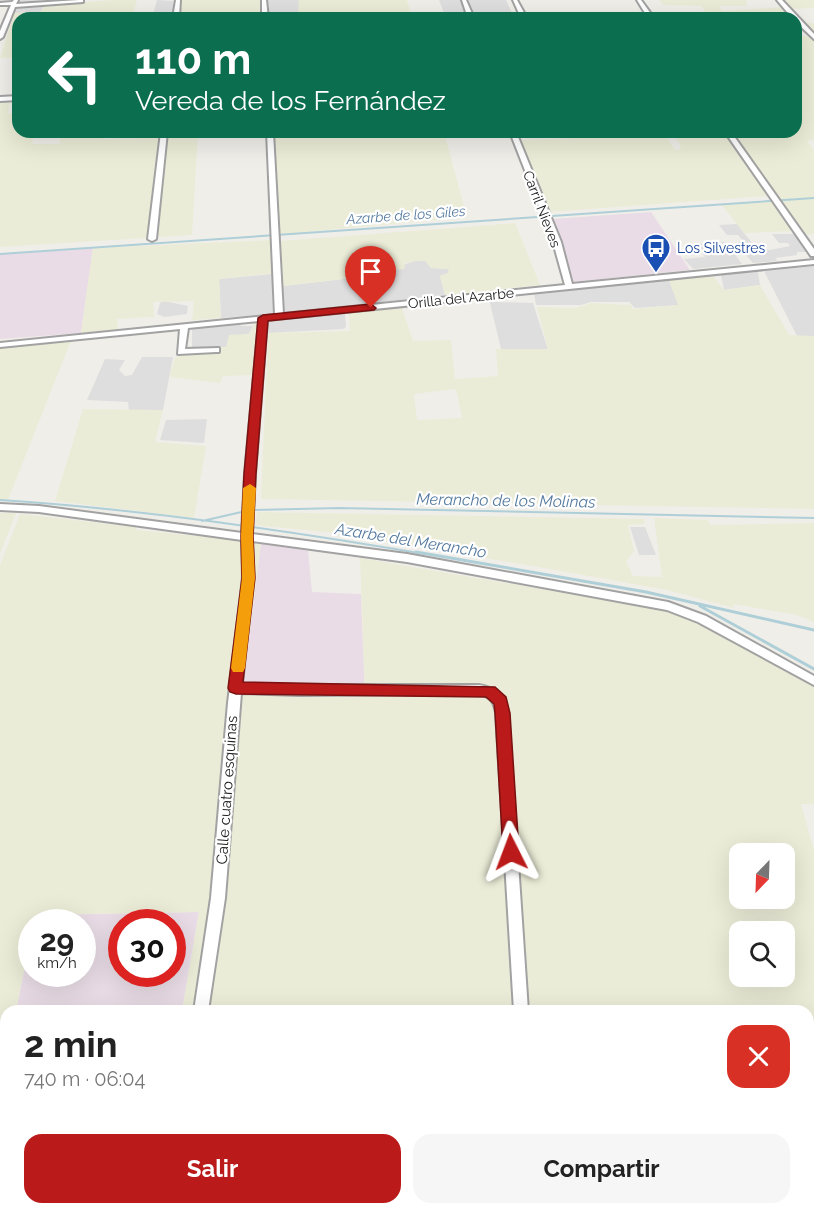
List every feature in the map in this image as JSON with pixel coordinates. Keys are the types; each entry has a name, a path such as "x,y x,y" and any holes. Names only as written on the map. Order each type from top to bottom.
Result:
{"street":[{"path":"779,0 790,12"},
{"path":"0,4 81,1"},
{"path":"0,37 15,3"},
{"path":"802,25 814,37"},
{"path":"152,240 163,138"},
{"path":"270,138 279,317"},
{"name":"Carril Nieves","path":"515,138 557,242 568,287"},
{"path":"732,138 814,254"},
{"name":"Orilla del Azarbe","path":"0,345 814,262"},
{"name":"Calle cuatro esquinas","path":"202,1005 218,898 248,578 249,508 263,318"},
{"path":"184,327 181,352 216,350"},
{"path":"0,507 248,531 668,606 702,619 814,681"},
{"path":"236,688 473,689 490,691 501,701 521,1005"}],"shaded area":[{"path":"0,0 85,0 84,2 45,5 41,12 14,12 17,4 0,5"},
{"path":"157,0 174,1 173,12 154,12"},
{"path":"265,0 299,0 299,12 268,12"},
{"path":"439,0 506,0 512,12 444,12"},
{"path":"651,212 690,270 572,282 553,219"},
{"path":"737,224 756,248 770,250 790,246 788,243 779,243 772,234 794,234 810,252 797,252 797,255 776,258 777,261 753,263 736,244 742,240 738,235 727,235 719,225"},
{"path":"726,242 742,264 693,269 684,259 705,257 697,244"},
{"path":"93,248 81,333 0,339 0,254"},
{"path":"415,261 426,261 431,268 449,269 448,273 440,276 445,295 282,313 283,286 387,274 386,270"},
{"path":"814,266 814,336 797,336 764,271"},
{"path":"758,272 760,285 724,290 721,275"},
{"path":"272,274 273,314 221,318 219,279"},
{"path":"669,280 679,305 635,308 629,302 591,302 581,305 536,305 534,293"},
{"path":"489,299 495,299 496,302 533,303 548,350 501,349"},
{"path":"164,301 188,306 187,314 164,317 157,314 160,303"},
{"path":"345,313 346,327 343,329 268,333 268,321"},
{"path":"240,323 241,326 253,326 249,334 241,335 226,347 192,349 192,328"},
{"path":"142,357 173,357 163,410 129,410 128,402 87,400 105,359 125,360 119,370 125,376 132,375"},
{"path":"207,419 204,443 160,440 166,420"},
{"path":"630,527 645,527 656,555 639,555"},
{"path":"261,542 308,551 312,592 361,594 365,695 242,694"},
{"path":"186,912 199,912 183,1005 17,1005 21,987 96,987 96,914 108,914 108,987 186,987"}],"green space":[{"path":"137,0 134,12 40,12 45,5"},
{"path":"178,0 264,0 265,12 177,12"},
{"path":"299,0 407,0 410,12 298,12"},
{"path":"659,0 747,0 746,6 719,6 722,11 785,7 780,0 814,0 814,8 788,9 790,12 706,12 701,6 664,5"},
{"path":"12,19 12,58 0,58"},
{"path":"802,23 814,23 814,140 807,141 814,150 814,234 801,235 797,231 744,233 721,204 775,200 732,138 802,138 802,36 812,36"},
{"path":"0,100 10,100 8,113 12,113 12,138 34,138 32,144 59,144 60,138 198,138 192,235 0,247"},
{"path":"272,138 446,138 467,217 274,235"},
{"path":"668,138 675,150 679,150 681,146 676,138 729,138 768,196 549,212 520,140"},
{"path":"515,223 540,285 445,295 440,276 448,273 449,269 431,268 425,261 415,261 405,263 404,269 387,270 387,274 283,286 281,241"},
{"path":"270,240 276,273 219,279 221,318 192,320 194,301 153,302 154,317 117,319 118,329 81,333 93,248"},
{"path":"713,276 724,290 760,285 789,335 814,336 814,509 261,499 268,333 350,331 349,310 402,308 413,341 451,340 455,379 498,376 496,349 548,349 537,307 576,308 591,303 631,305 633,309 678,305 669,280","holes":["456,389 462,418 417,420 414,394"]},
{"path":"255,322 263,322 259,375 223,376 220,383 169,377 175,358 192,351 226,347 229,335 249,334"},
{"path":"72,338 8,500 0,500 0,345"},
{"path":"83,409 163,410 155,442 206,446 194,518 55,501"},
{"path":"257,512 645,519 644,524 628,525 634,551 626,561 633,576 662,577 654,518 708,520 710,525 814,523 814,622 797,615 733,604 734,608 667,590 527,565 335,533 255,525"},
{"path":"0,513 16,513 0,554"},
{"path":"20,514 136,527 136,530 261,542 242,694 365,695 360,558 664,610 700,623 814,687 814,804 801,804 814,850 814,1005 183,1005 199,912 186,912 186,909 108,909 108,914 96,914 96,909 18,909 18,987 21,987 17,1005 0,1005 0,565"}],"waterway":[{"name":"Azarbe de los Giles","path":"0,254 814,198"},
{"name":"Azarbe del Merancho","path":"0,500 206,520"},
{"name":"Merancho de los Molinas","path":"252,510 339,508 814,518"},
{"name":"Merancho de los Molinas","path":"206,520 246,511"},
{"name":"Azarbe del Merancho","path":"206,520 425,554"},
{"name":"Azarbe del Merancho","path":"416,552 646,592 814,630"},
{"path":"700,606 814,669"}],"slow traffic":[{"path":"238,668 248,578 247,536 250,488"}],"place":[{"name":"Los Silvestres","path":"656,274"}],"route":[{"path":"371,308 263,318 250,474 247,536 248,578 236,688 482,689 490,691 501,701 511,852"}]}
